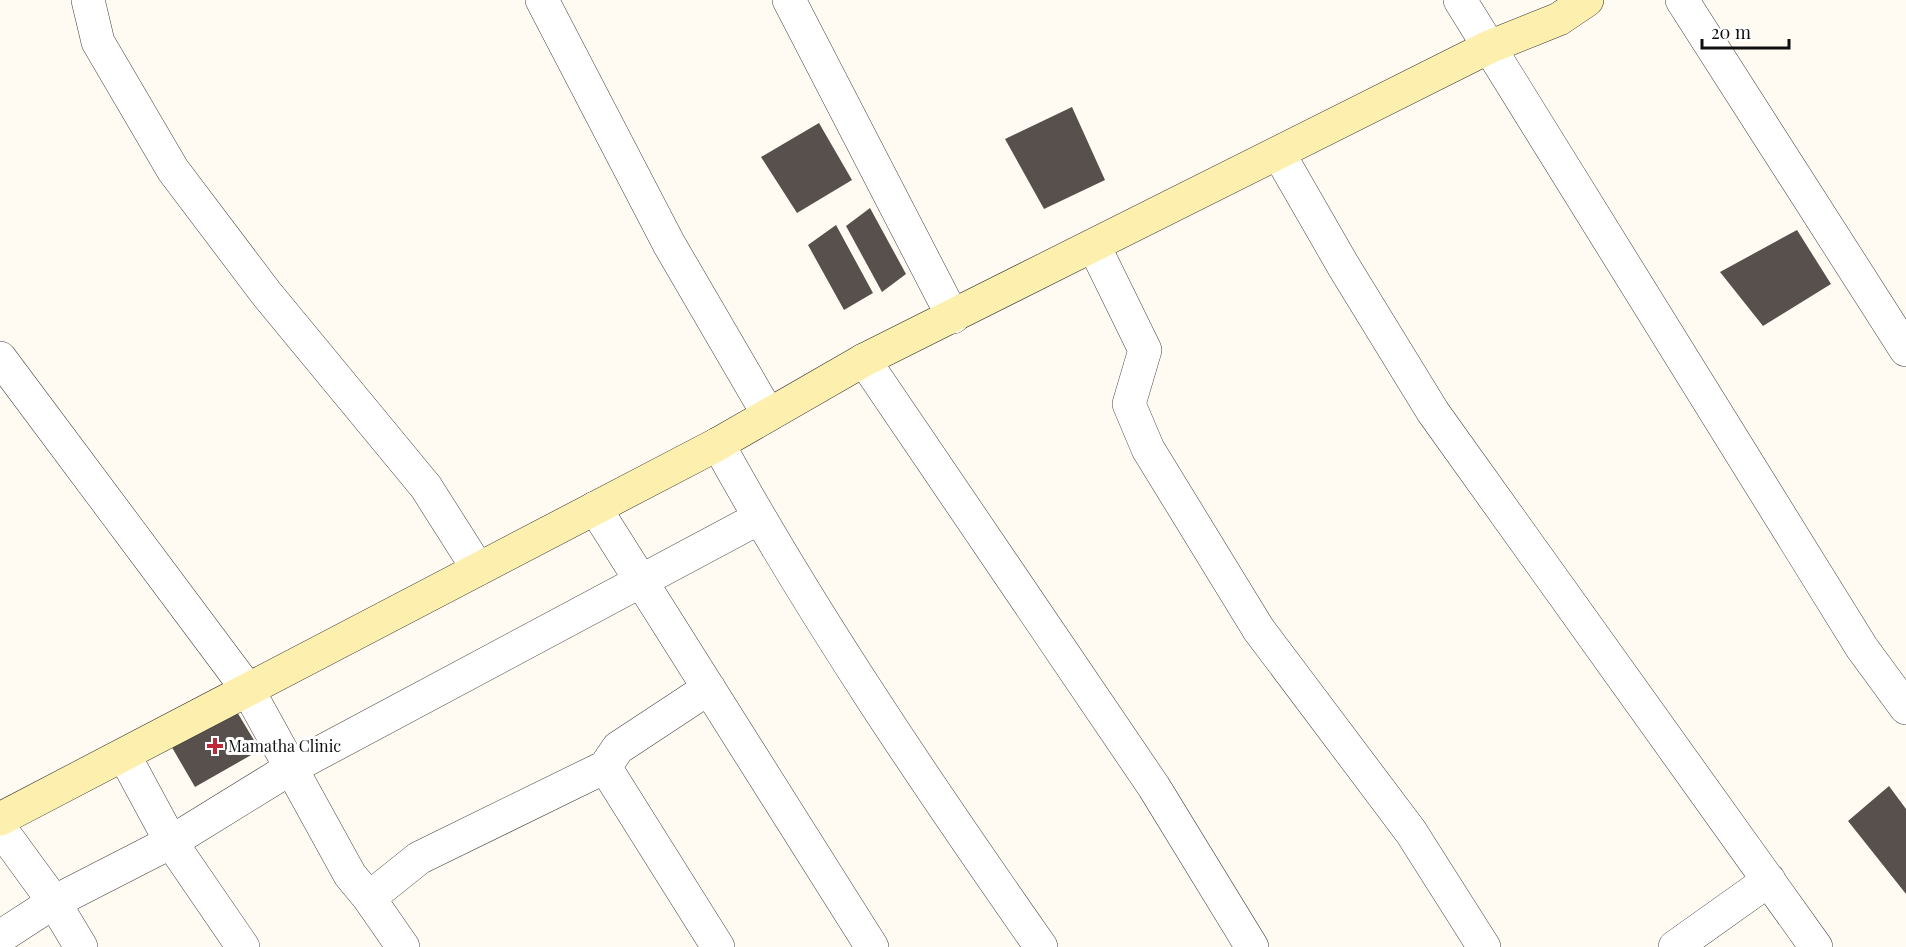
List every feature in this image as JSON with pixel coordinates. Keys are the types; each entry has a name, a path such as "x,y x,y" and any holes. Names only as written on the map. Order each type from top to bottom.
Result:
{"main road":[{"path":"0,819 718,444 864,360 1279,154 1488,47 1559,19 1587,0"}],"street":[{"path":"88,0 98,42 173,170 266,293 426,487 478,569"},
{"path":"542,0 669,244 768,414"},
{"path":"789,0 953,317"},
{"path":"1460,0 1862,648 1906,708"},
{"path":"1682,0 1906,350"},
{"path":"1279,154 1344,267 1433,412 1816,947"},
{"path":"1094,246 1145,350 1129,404 1148,449 1259,630 1411,832 1484,947"},
{"path":"0,358 248,690 350,875 403,947"},
{"path":"864,360 1154,787 1252,947"},
{"path":"718,444 759,518 926,782 1040,947"},
{"path":"595,508 872,947"},
{"path":"0,937 54,902 171,842 291,768 759,518"},
{"path":"369,898 419,858 605,767 618,748 709,688"},
{"path":"124,755 171,842 243,947"},
{"path":"605,767 718,947"},
{"path":"0,828 54,902 81,947"},
{"path":"1675,947 1769,880"}],"building":[{"path":"1072,107 1105,180 1044,209 1005,139"},
{"path":"819,123 852,180 797,213 761,157"},
{"path":"870,208 906,274 882,292 846,226"},
{"path":"836,225 873,293 844,310 808,245"},
{"path":"1797,230 1831,284 1763,326 1720,272"},
{"path":"234,707 260,750 195,787 170,744"},
{"path":"1889,786 1906,809 1906,894 1848,821"}],"place":[{"name":"Mamatha Clinic","path":"215,746"}]}
